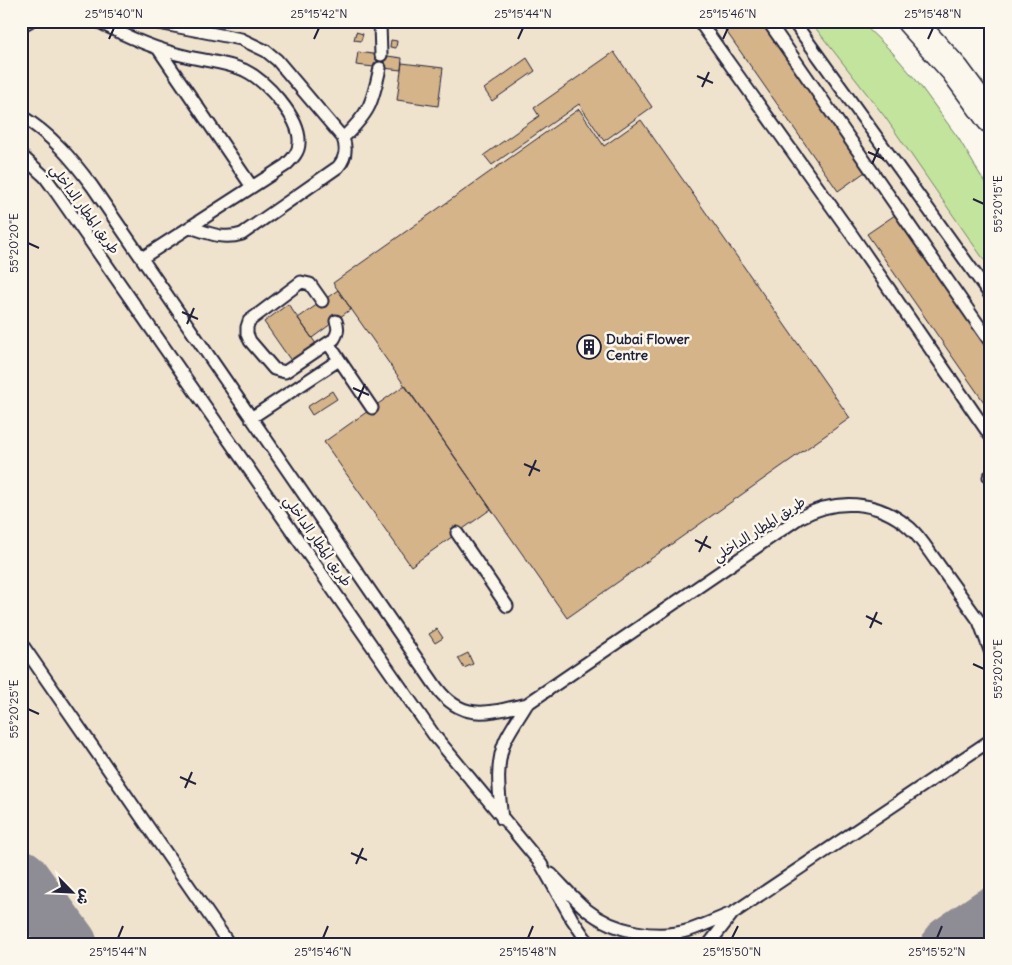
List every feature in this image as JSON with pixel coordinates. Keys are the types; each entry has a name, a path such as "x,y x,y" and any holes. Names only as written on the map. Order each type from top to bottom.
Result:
{"main road":[{"path":"911,21 955,70 991,119"}],"lane":[{"path":"21,26 30,21"},
{"path":"97,21 159,50 185,57 229,64 245,70 270,89 295,122 299,133 299,145 295,156 286,165 142,258"},
{"path":"148,21 241,39 266,51 277,60 343,138 345,145 343,161 338,167 249,230 233,237 224,237 215,236 190,227"},
{"path":"699,21 985,420 991,436"},
{"path":"768,21 991,343"},
{"path":"793,21 991,296"},
{"path":"380,24 381,55"},
{"path":"159,50 252,187"},
{"path":"343,138 366,113 372,102 380,68"},
{"path":"21,116 50,137 66,152 92,186 443,696 461,709 482,713 527,704"},
{"name":"طريق المطار الداخلي","path":"21,154 45,177 56,192 434,735 541,864 572,919 584,938 591,944"},
{"path":"322,301 310,284 301,282 254,316 246,327 247,334 269,365 280,372 291,369 334,339 338,334 336,321"},
{"path":"328,343 372,408"},
{"path":"251,418 339,360"},
{"name":"طريق المطار الداخلي","path":"527,704 798,518 833,504 850,503 867,506 884,511 898,519 920,540 979,621 991,628"},
{"path":"457,533 507,606"},
{"path":"979,621 991,653"},
{"path":"21,643 229,944"},
{"path":"502,819 498,782 501,753 509,734 527,704"},
{"path":"541,864 587,910 610,924 636,932 662,934 689,930 734,913 990,738"},
{"path":"709,944 734,913"}],"shaded area":[{"path":"21,21 860,21 866,26 892,52 938,109 991,193 991,944 21,944"}],"green space":[{"path":"810,21 860,21 892,52 916,80 959,139 991,193 991,270 885,117"}],"building":[{"path":"719,21 760,21 865,172 838,191"},
{"path":"356,32 363,34 361,41 354,40"},
{"path":"391,40 397,41 396,48 390,47"},
{"path":"358,52 402,58 401,70 356,65"},
{"path":"614,52 652,107 604,141 579,104 492,165 484,155 539,116 534,108"},
{"path":"527,58 535,71 492,101 484,89"},
{"path":"402,63 443,68 438,106 397,100"},
{"name":"Dubai Flower Centre","path":"579,109 604,146 641,120 850,418 567,618 333,283"},
{"path":"895,215 991,354 991,402 986,405 867,234"},
{"path":"338,290 351,309 312,338 298,318"},
{"path":"288,304 319,348 294,365 264,322"},
{"path":"405,385 491,509 411,566 324,442"},
{"path":"332,391 337,399 312,415 307,407"},
{"path":"437,629 443,638 435,643 429,634"},
{"path":"468,653 473,664 464,668 458,658"}],"taxiway":[{"path":"21,877 70,944"},
{"path":"949,944 991,915"}],"place":[{"name":"Dubai Flower Centre","path":"589,347"}]}
